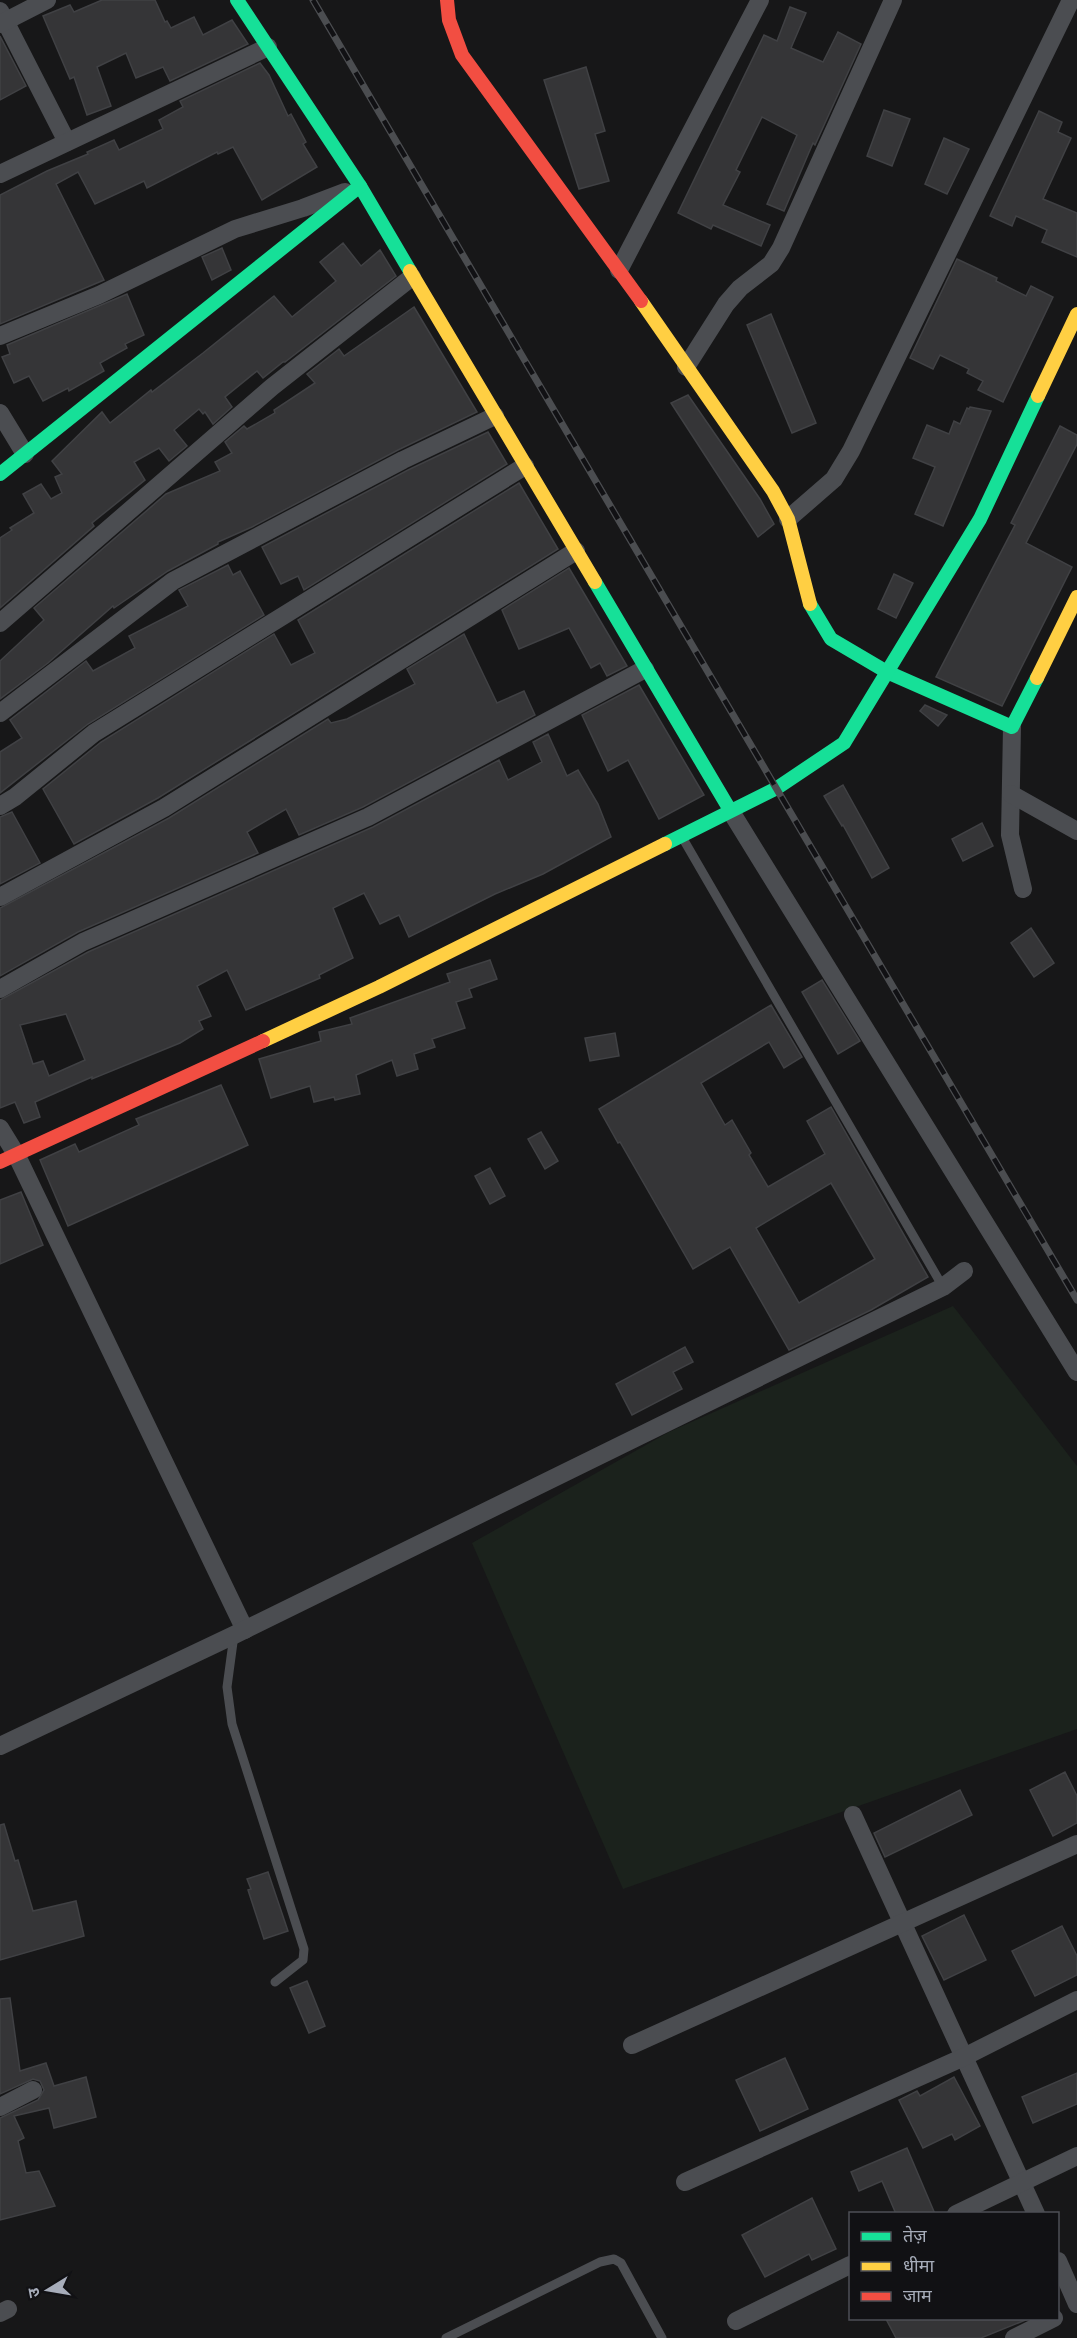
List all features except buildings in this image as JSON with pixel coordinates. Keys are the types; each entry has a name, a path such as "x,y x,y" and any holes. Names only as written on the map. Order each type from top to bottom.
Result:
{"street":[{"path":"47,0 2,19 67,142"},
{"path":"237,0 360,186 730,810 1077,1372"},
{"path":"447,0 449,20 462,56 619,270 773,491 788,519 810,606 831,639 887,672 1012,727"},
{"path":"619,270 760,0"},
{"path":"687,367 726,304 771,264 781,248 893,0"},
{"path":"788,519 834,479 851,451 1071,0"},
{"path":"0,174 268,47"},
{"path":"0,336 99,295 235,229 303,208 360,186"},
{"path":"0,474 360,186"},
{"path":"0,623 272,387 412,277"},
{"path":"8,1158 379,987 777,788 844,743 980,519 1077,314"},
{"path":"0,413 25,454"},
{"path":"0,713 173,581 403,460 495,416"},
{"path":"0,806 15,797 94,733 525,466"},
{"path":"0,897 164,808 576,551"},
{"path":"1023,889 1010,835 1012,727 1077,597"},
{"path":"0,988 83,942 368,817 645,669"},
{"path":"1011,794 1077,831"},
{"path":"0,1128 8,1158 240,1633"},
{"path":"0,1746 240,1633 943,1287 964,1271"},
{"path":"853,1815 1035,2212"},
{"path":"632,2045 1077,1844"},
{"path":"685,2182 964,2057 1077,2000"},
{"path":"0,2106 33,2090"},
{"path":"960,2212 1077,2156"},
{"path":"1059,2263 1077,2306 1059,2316"},
{"path":"736,2321 849,2265"},
{"path":"1014,2338 1052,2320"}],"lane":[{"path":"681,834 943,1287"},
{"path":"240,1633 227,1687 232,1724 304,1949 303,1960 276,1982"},
{"path":"446,2338 600,2262 614,2259 621,2263 662,2338"}],"shaded area":[{"path":"953,1306 1077,1466 1077,1729 623,1889 472,1543 669,1432"}],"railway":[{"path":"313,0 1077,1300"}],"traffic: fast":[{"path":"237,0 360,186 410,271"},
{"path":"0,474 360,186"},
{"path":"665,844 777,788 844,743 980,519 1038,396"},
{"path":"595,582 730,810"},
{"path":"810,604 831,639 887,672 1012,727 1037,678"}],"traffic: slow":[{"path":"410,271 595,582"},
{"path":"641,301 773,491 788,519 810,604"},
{"path":"1038,396 1077,314"},
{"path":"1037,678 1077,597"},
{"path":"263,1041 379,987 665,844"}],"traffic: jam":[{"path":"447,0 449,20 462,55 641,301"},
{"path":"0,1162 263,1041"}]}
